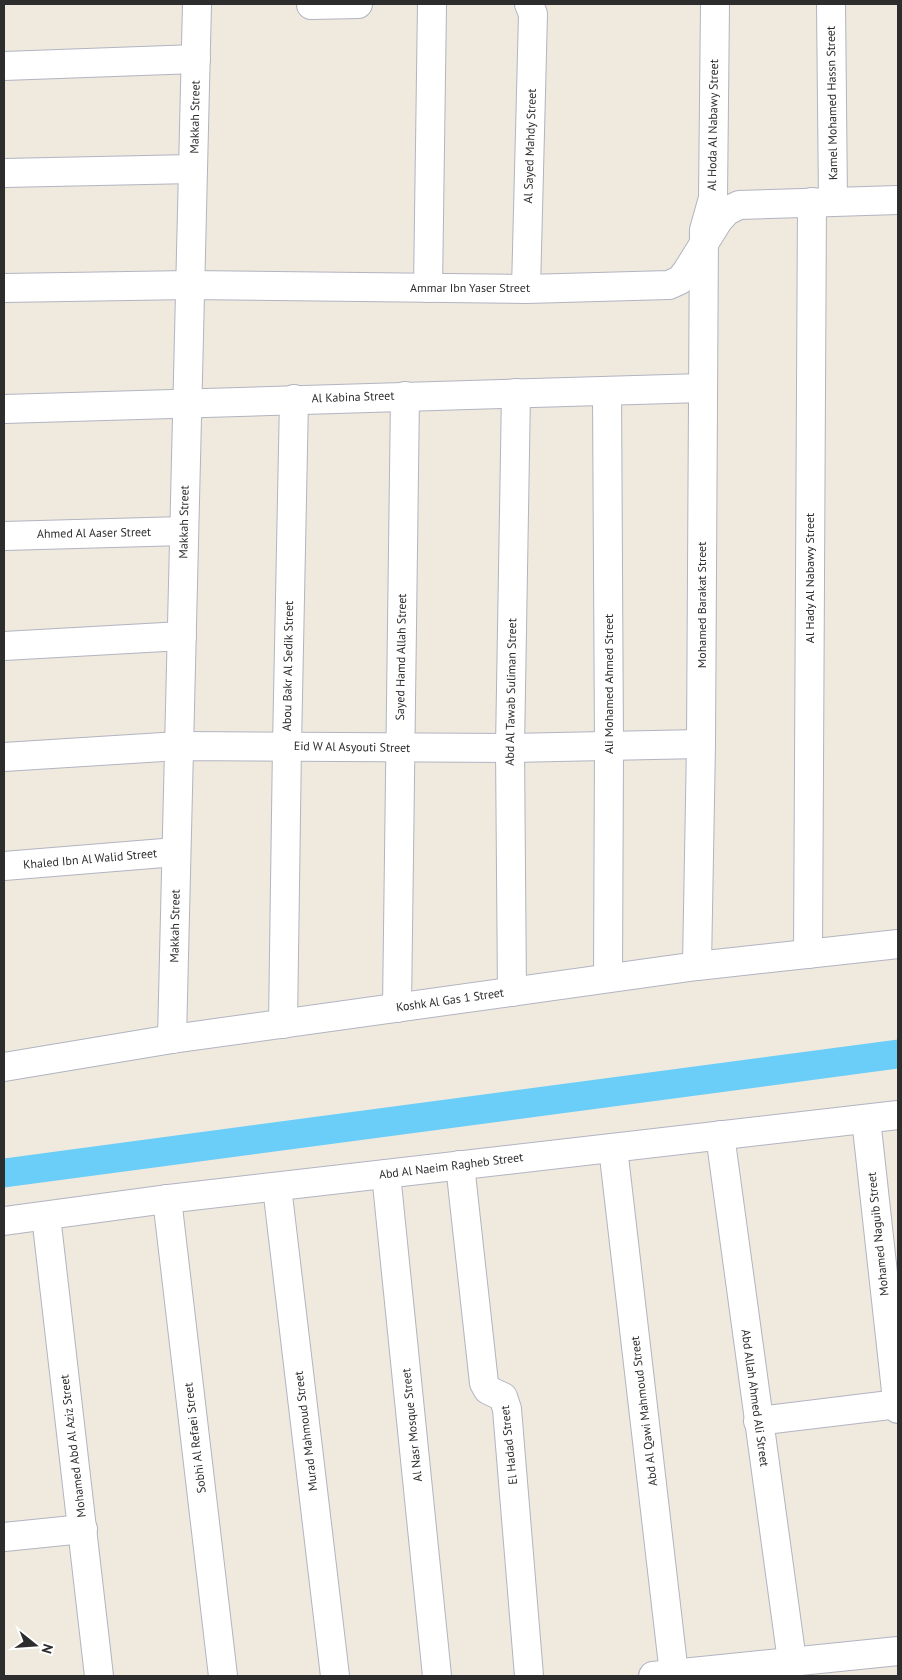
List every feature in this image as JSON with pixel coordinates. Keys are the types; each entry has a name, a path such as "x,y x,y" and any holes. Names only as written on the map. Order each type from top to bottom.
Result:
{"street":[{"name":"Makkah Street","path":"172,1040 197,4"},
{"path":"312,5 358,4"},
{"path":"428,288 432,4"},
{"name":"Al Sayed Mahdy Street","path":"526,289 533,14 529,4"},
{"name":"Al Hoda Al Nabawy Street","path":"704,244 704,230 713,198 715,4"},
{"name":"Kamel Mohamed Hassn Street","path":"822,202 831,4"},
{"path":"4,66 196,59"},
{"path":"4,173 193,169"},
{"name":"Ammar Ibn Yaser Street","path":"4,288 190,285 526,289 669,285 680,280 718,221 727,211 739,206 898,200"},
{"name":"Al Hady Al Nabawy Street","path":"808,954 822,202"},
{"name":"Mohamed Barakat Street","path":"697,966 701,744 704,244"},
{"name":"Al Kabina Street","path":"4,409 703,388"},
{"name":"Ali Mohamed Ahmed Street","path":"607,391 608,978"},
{"name":"Abd Al Tawab Suliman Street","path":"512,992 510,748 516,393"},
{"name":"Sayed Hamd Allah Street","path":"397,1008 405,396"},
{"name":"Abou Bakr Al Sedik Street","path":"283,1024 286,746 294,399"},
{"name":"Ahmed Al Aaser Street","path":"4,536 184,531"},
{"path":"4,646 182,636"},
{"name":"Eid W Al Asyouti Street","path":"4,757 179,746 609,748 701,744"},
{"name":"Khaled Ibn Al Walid Street","path":"4,866 176,852"},
{"name":"Koshk Al Gas 1 Street","path":"4,1067 172,1040 608,978 697,966 898,944"},
{"name":"Abd Al Naeim Ragheb Street","path":"4,1221 167,1199 898,1115"},
{"name":"Mohamed Naguib Street","path":"866,1119 897,1395"},
{"name":"Abd Allah Ahmed Ali Street","path":"720,1135 792,1661"},
{"name":"Abd Al Qawi Mahmoud Street","path":"613,1148 664,1675"},
{"name":"El Hadad Street","path":"460,1165 484,1383 488,1390 503,1397 507,1409 529,1676"},
{"name":"Al Nasr Mosque Street","path":"386,1174 437,1676"},
{"name":"Murad Mahmoud Street","path":"277,1186 336,1676"},
{"name":"Sobhi Al Refaei Street","path":"167,1199 223,1676"},
{"name":"Mohamed Abd Al Aziz Street","path":"46,1216 99,1676"},
{"path":"758,1420 897,1395"},
{"path":"4,1537 83,1529"},
{"path":"664,1675 792,1661 834,1667 898,1651"}],"waterway":[{"path":"4,1173 898,1054"}]}
